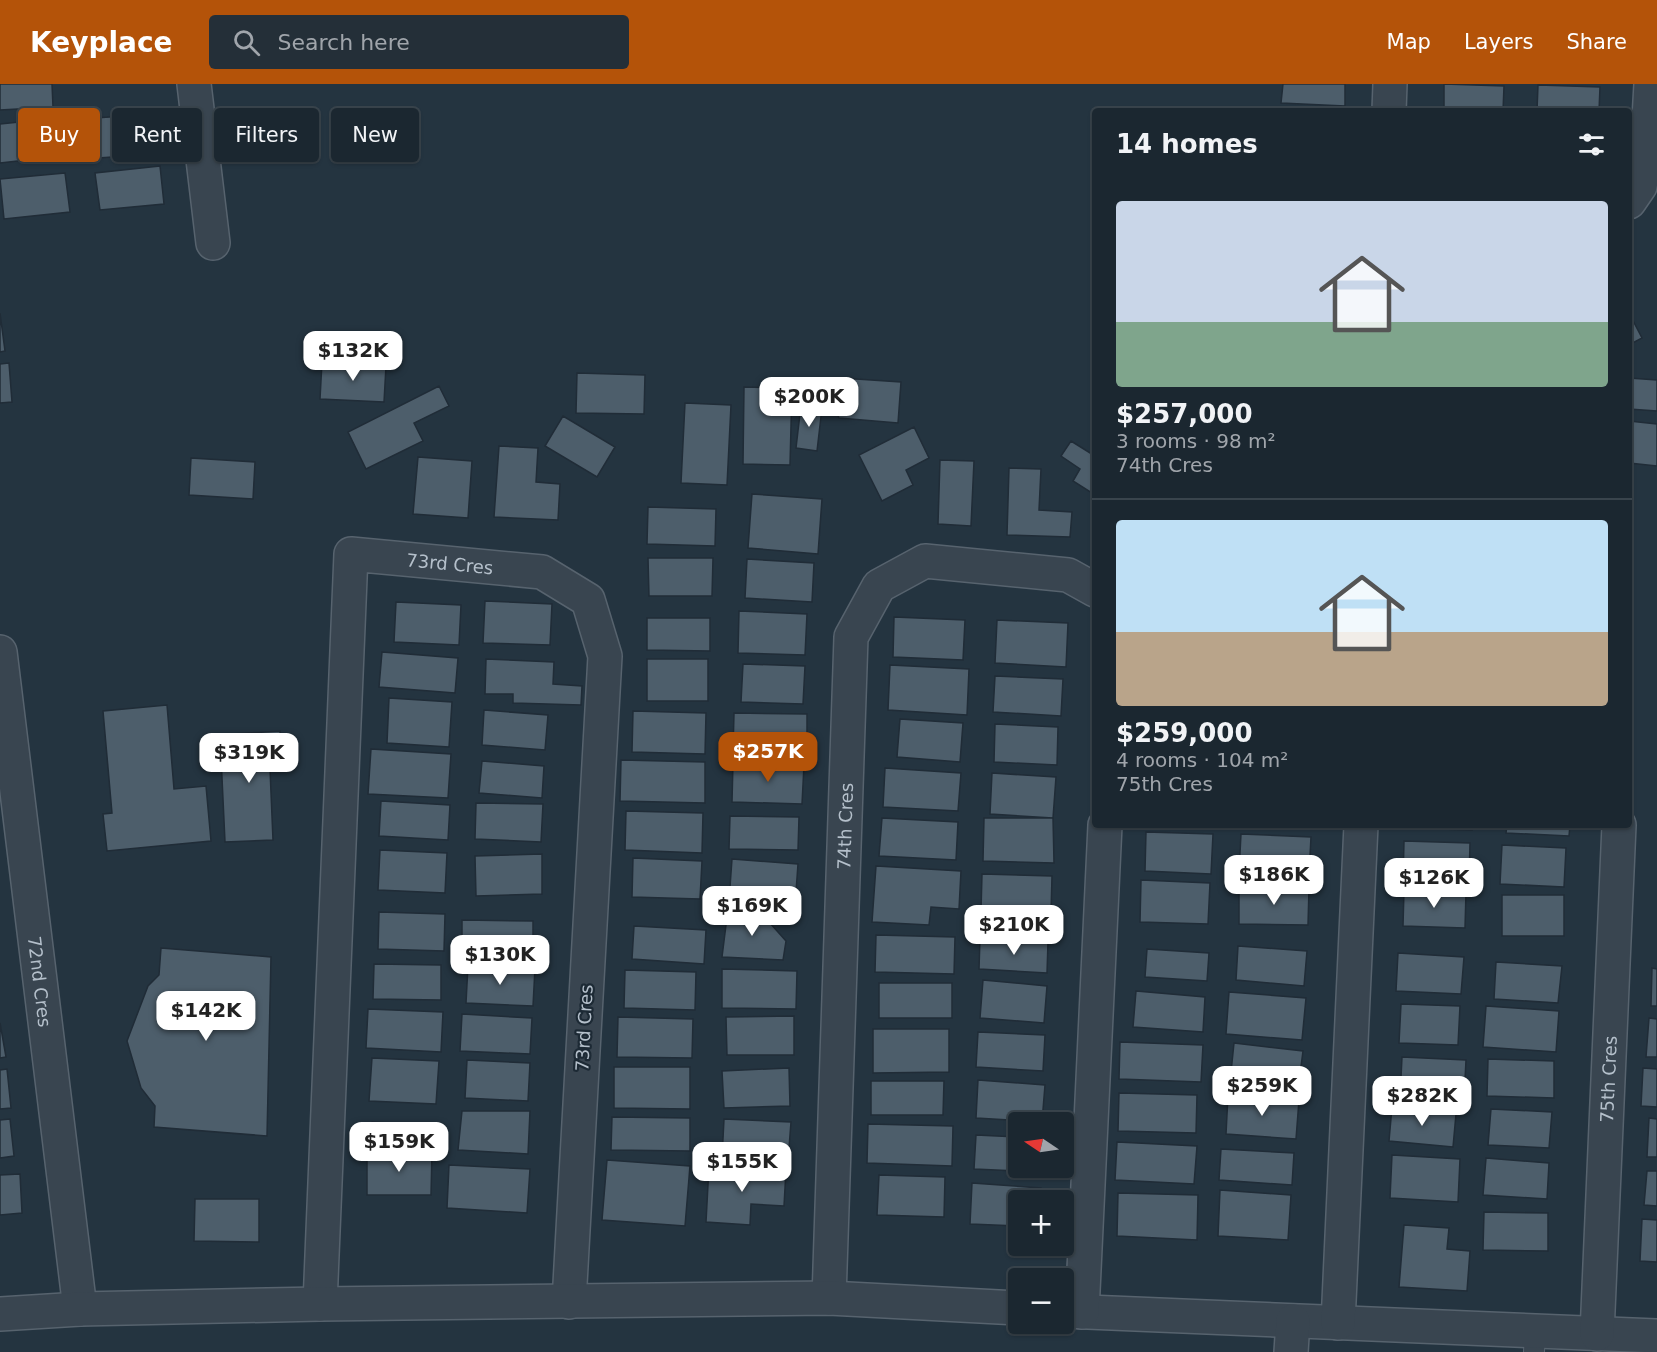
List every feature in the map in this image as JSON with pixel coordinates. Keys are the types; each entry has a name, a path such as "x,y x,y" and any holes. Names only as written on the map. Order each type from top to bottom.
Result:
{"street":[{"path":"194,84 213,243"},
{"path":"1389,108 1390,84"},
{"path":"1632,198 1640,186 1647,153 1651,84"},
{"name":"73rd Cres","path":"320,1304 351,554 542,572 588,600 605,656 569,1302"},
{"name":"74th Cres","path":"829,1298 851,637 879,586 925,561 1068,575 1092,588"},
{"name":"72nd Cres","path":"0,652 80,1309"},
{"path":"1074,1296 1105,828"},
{"path":"1338,1323 1361,828"},
{"name":"75th Cres","path":"1598,1334 1619,828"},
{"path":"0,1314 80,1309 320,1304 829,1298 1008,1307"},
{"path":"1074,1311 1292,1336 1338,1323 1534,1341 1598,1334 1657,1336"}],"building":[{"path":"0,84 52,84 53,107 0,110"},
{"path":"1283,84 1345,84 1345,106 1281,103"},
{"path":"1444,84 1504,86 1503,108 1444,108"},
{"path":"1538,85 1600,87 1599,108 1537,108"},
{"path":"112,117 112,157 100,158 100,118"},
{"path":"18,122 18,161 0,163 0,124"},
{"path":"160,166 164,204 100,210 95,173"},
{"path":"65,173 70,212 4,219 0,179"},
{"path":"0,313 5,351 0,352"},
{"path":"1632,319 1642,338 1632,343"},
{"path":"322,362 386,366 384,402 320,399"},
{"path":"9,363 12,402 0,403 0,364"},
{"path":"577,373 645,375 644,414 576,413"},
{"path":"841,378 901,382 898,423 839,418 831,397"},
{"path":"1632,378 1657,380 1657,411 1632,409"},
{"path":"439,386 449,406 414,423 423,441 366,469 348,432"},
{"path":"744,387 792,388 790,465 743,464"},
{"path":"685,403 731,405 727,485 681,483"},
{"path":"801,405 822,408 817,451 796,448"},
{"path":"563,416 615,447 597,477 545,446"},
{"path":"1632,421 1657,424 1657,466 1632,463"},
{"path":"914,427 929,458 906,470 913,485 882,501 859,455"},
{"path":"1071,441 1092,454 1092,493 1073,481 1080,469 1061,456"},
{"path":"499,446 538,448 536,482 560,484 558,520 494,517"},
{"path":"418,457 472,461 468,518 413,514"},
{"path":"191,458 255,462 253,499 189,495"},
{"path":"940,460 974,461 971,526 938,524"},
{"path":"1009,468 1041,469 1039,510 1072,512 1070,537 1007,535"},
{"path":"752,494 822,499 818,554 748,548"},
{"path":"648,507 716,509 715,546 647,544"},
{"path":"648,558 713,558 712,596 649,596"},
{"path":"747,559 814,563 812,602 745,598"},
{"path":"485,601 552,604 550,645 483,643"},
{"path":"396,602 461,605 459,645 394,642"},
{"path":"739,611 807,614 805,655 738,653"},
{"path":"894,617 965,620 963,660 893,657"},
{"path":"647,618 710,618 710,651 647,650"},
{"path":"997,620 1068,623 1066,667 995,663"},
{"path":"382,652 458,658 455,693 379,687"},
{"path":"486,659 554,662 553,684 582,686 581,705 513,703 513,694 485,694"},
{"path":"647,659 708,659 708,701 647,701"},
{"path":"743,664 805,666 803,704 741,702"},
{"path":"890,665 969,669 967,715 888,710"},
{"path":"995,676 1063,679 1061,716 993,712"},
{"path":"389,698 452,702 449,747 387,743"},
{"path":"167,705 174,789 206,786 211,841 107,851 103,814 112,813 103,711"},
{"path":"484,710 548,715 545,750 482,745"},
{"path":"633,711 706,713 705,754 632,752"},
{"path":"734,713 807,714 807,753 733,751"},
{"path":"900,719 963,723 960,762 897,757"},
{"path":"995,724 1058,727 1057,765 994,762"},
{"path":"280,731 281,769 270,769 273,840 225,842 220,735"},
{"path":"371,749 451,754 448,798 368,794"},
{"path":"621,760 705,762 705,803 620,801"},
{"path":"482,761 544,766 542,798 479,793"},
{"path":"733,762 804,765 802,804 732,802"},
{"path":"885,768 961,773 958,811 883,807"},
{"path":"992,773 1056,777 1053,818 990,814"},
{"path":"381,801 450,805 448,840 379,836"},
{"path":"476,803 543,804 541,842 475,839"},
{"path":"626,811 703,813 702,853 625,850"},
{"path":"730,816 799,817 798,850 729,849"},
{"path":"882,818 958,822 956,860 879,856"},
{"path":"984,818 1053,818 1054,863 983,861"},
{"path":"1408,828 1472,828 1472,830"},
{"path":"1507,828 1570,828 1569,836 1506,833"},
{"path":"1146,832 1213,834 1211,874 1145,871"},
{"path":"1241,834 1311,837 1309,875 1239,872"},
{"path":"1404,841 1470,843 1469,883 1403,882"},
{"path":"1502,845 1566,848 1564,887 1500,884"},
{"path":"380,850 447,853 445,893 378,890"},
{"path":"542,854 542,894 476,896 475,856"},
{"path":"633,858 702,861 700,899 632,897"},
{"path":"732,859 798,864 795,906 729,901"},
{"path":"876,866 961,871 959,909 931,907 929,925 872,922"},
{"path":"982,874 1052,876 1051,913 981,911"},
{"path":"1141,880 1210,883 1208,924 1140,922"},
{"path":"1239,887 1309,888 1308,925 1239,924"},
{"path":"1404,890 1466,892 1465,928 1403,926"},
{"path":"1502,895 1564,895 1564,936 1502,936"},
{"path":"728,909 760,912 786,941 783,960 722,957"},
{"path":"379,912 445,914 444,951 378,949"},
{"path":"462,920 533,921 533,957 462,956"},
{"path":"634,926 706,930 704,964 632,959"},
{"path":"876,935 955,937 954,974 875,972"},
{"path":"980,938 1048,942 1047,973 979,969"},
{"path":"1238,946 1307,951 1304,986 1236,980"},
{"path":"161,948 271,957 267,1136 154,1127 155,1106 141,1088 127,1041 148,986 159,975"},
{"path":"1147,949 1209,953 1207,981 1145,977"},
{"path":"1398,953 1464,957 1461,994 1396,991"},
{"path":"1496,962 1562,966 1558,1003 1494,999"},
{"path":"374,964 441,965 441,1000 373,999"},
{"path":"468,965 535,968 533,1006 466,1003"},
{"path":"1652,968 1657,969 1657,1006 1651,1006"},
{"path":"722,969 797,971 796,1009 722,1008"},
{"path":"625,970 696,972 695,1010 624,1008"},
{"path":"983,980 1047,986 1044,1023 980,1018"},
{"path":"879,983 952,983 952,1018 879,1018"},
{"path":"1136,991 1205,997 1203,1032 1133,1027"},
{"path":"1229,992 1306,998 1302,1040 1226,1034"},
{"path":"1401,1004 1460,1006 1458,1045 1399,1043"},
{"path":"1486,1006 1559,1011 1556,1052 1483,1047"},
{"path":"368,1009 443,1012 441,1052 366,1048"},
{"path":"462,1014 532,1018 530,1054 460,1051"},
{"path":"794,1016 794,1055 727,1055 726,1017"},
{"path":"618,1017 693,1019 692,1058 617,1057"},
{"path":"1649,1018 1657,1019 1657,1057 1646,1057"},
{"path":"0,1023 6,1057 0,1058"},
{"path":"873,1029 949,1029 949,1072 873,1073"},
{"path":"978,1032 1045,1035 1043,1071 976,1067"},
{"path":"1120,1042 1203,1045 1201,1082 1119,1079"},
{"path":"1234,1043 1303,1051 1298,1090 1230,1082"},
{"path":"1402,1057 1466,1060 1464,1100 1400,1098"},
{"path":"372,1058 439,1061 436,1104 369,1101"},
{"path":"1488,1059 1554,1061 1554,1098 1487,1096"},
{"path":"467,1060 530,1063 528,1101 465,1098"},
{"path":"614,1067 690,1067 690,1109 614,1108"},
{"path":"789,1068 790,1106 724,1108 722,1071"},
{"path":"1643,1068 1657,1069 1657,1107 1641,1106"},
{"path":"7,1069 11,1108 0,1109 0,1070"},
{"path":"978,1080 1045,1085 1043,1112 1008,1112 1008,1120 976,1118"},
{"path":"871,1081 944,1081 943,1115 871,1115"},
{"path":"1119,1093 1197,1095 1196,1133 1118,1131"},
{"path":"1228,1095 1299,1100 1296,1139 1226,1134"},
{"path":"1392,1107 1456,1114 1453,1147 1389,1141"},
{"path":"1491,1109 1552,1112 1549,1148 1488,1145"},
{"path":"462,1111 530,1111 528,1154 458,1150"},
{"path":"612,1117 690,1118 690,1151 611,1150"},
{"path":"1649,1118 1657,1119 1657,1157 1647,1157"},
{"path":"10,1119 14,1156 0,1158 0,1120"},
{"path":"724,1119 791,1122 788,1161 722,1158"},
{"path":"372,1122 421,1125 419,1144 370,1141"},
{"path":"868,1124 953,1126 952,1166 867,1163"},
{"path":"976,1135 1008,1137 1008,1171 974,1169"},
{"path":"1117,1142 1197,1146 1194,1184 1115,1180"},
{"path":"1221,1149 1294,1153 1292,1185 1219,1180"},
{"path":"367,1152 432,1152 431,1195 367,1195"},
{"path":"1392,1155 1460,1159 1458,1202 1390,1198"},
{"path":"1486,1158 1549,1163 1547,1199 1483,1195"},
{"path":"607,1160 690,1166 685,1226 602,1220"},
{"path":"449,1165 530,1169 527,1213 447,1208"},
{"path":"709,1166 786,1170 784,1206 751,1204 750,1225 706,1222"},
{"path":"1647,1171 1657,1171 1657,1206 1644,1205"},
{"path":"20,1174 22,1213 0,1215 0,1175"},
{"path":"879,1175 945,1177 944,1217 877,1215"},
{"path":"972,1183 1041,1188 1041,1190 1008,1190 1008,1226 970,1224"},
{"path":"1220,1190 1291,1195 1288,1240 1218,1236"},
{"path":"1118,1193 1198,1195 1197,1240 1117,1236"},
{"path":"195,1199 259,1199 259,1242 194,1241"},
{"path":"1484,1212 1548,1213 1548,1251 1483,1250"},
{"path":"1642,1219 1657,1220 1657,1262 1640,1261"},
{"path":"1404,1225 1449,1228 1447,1249 1470,1251 1467,1291 1399,1287"}]}
